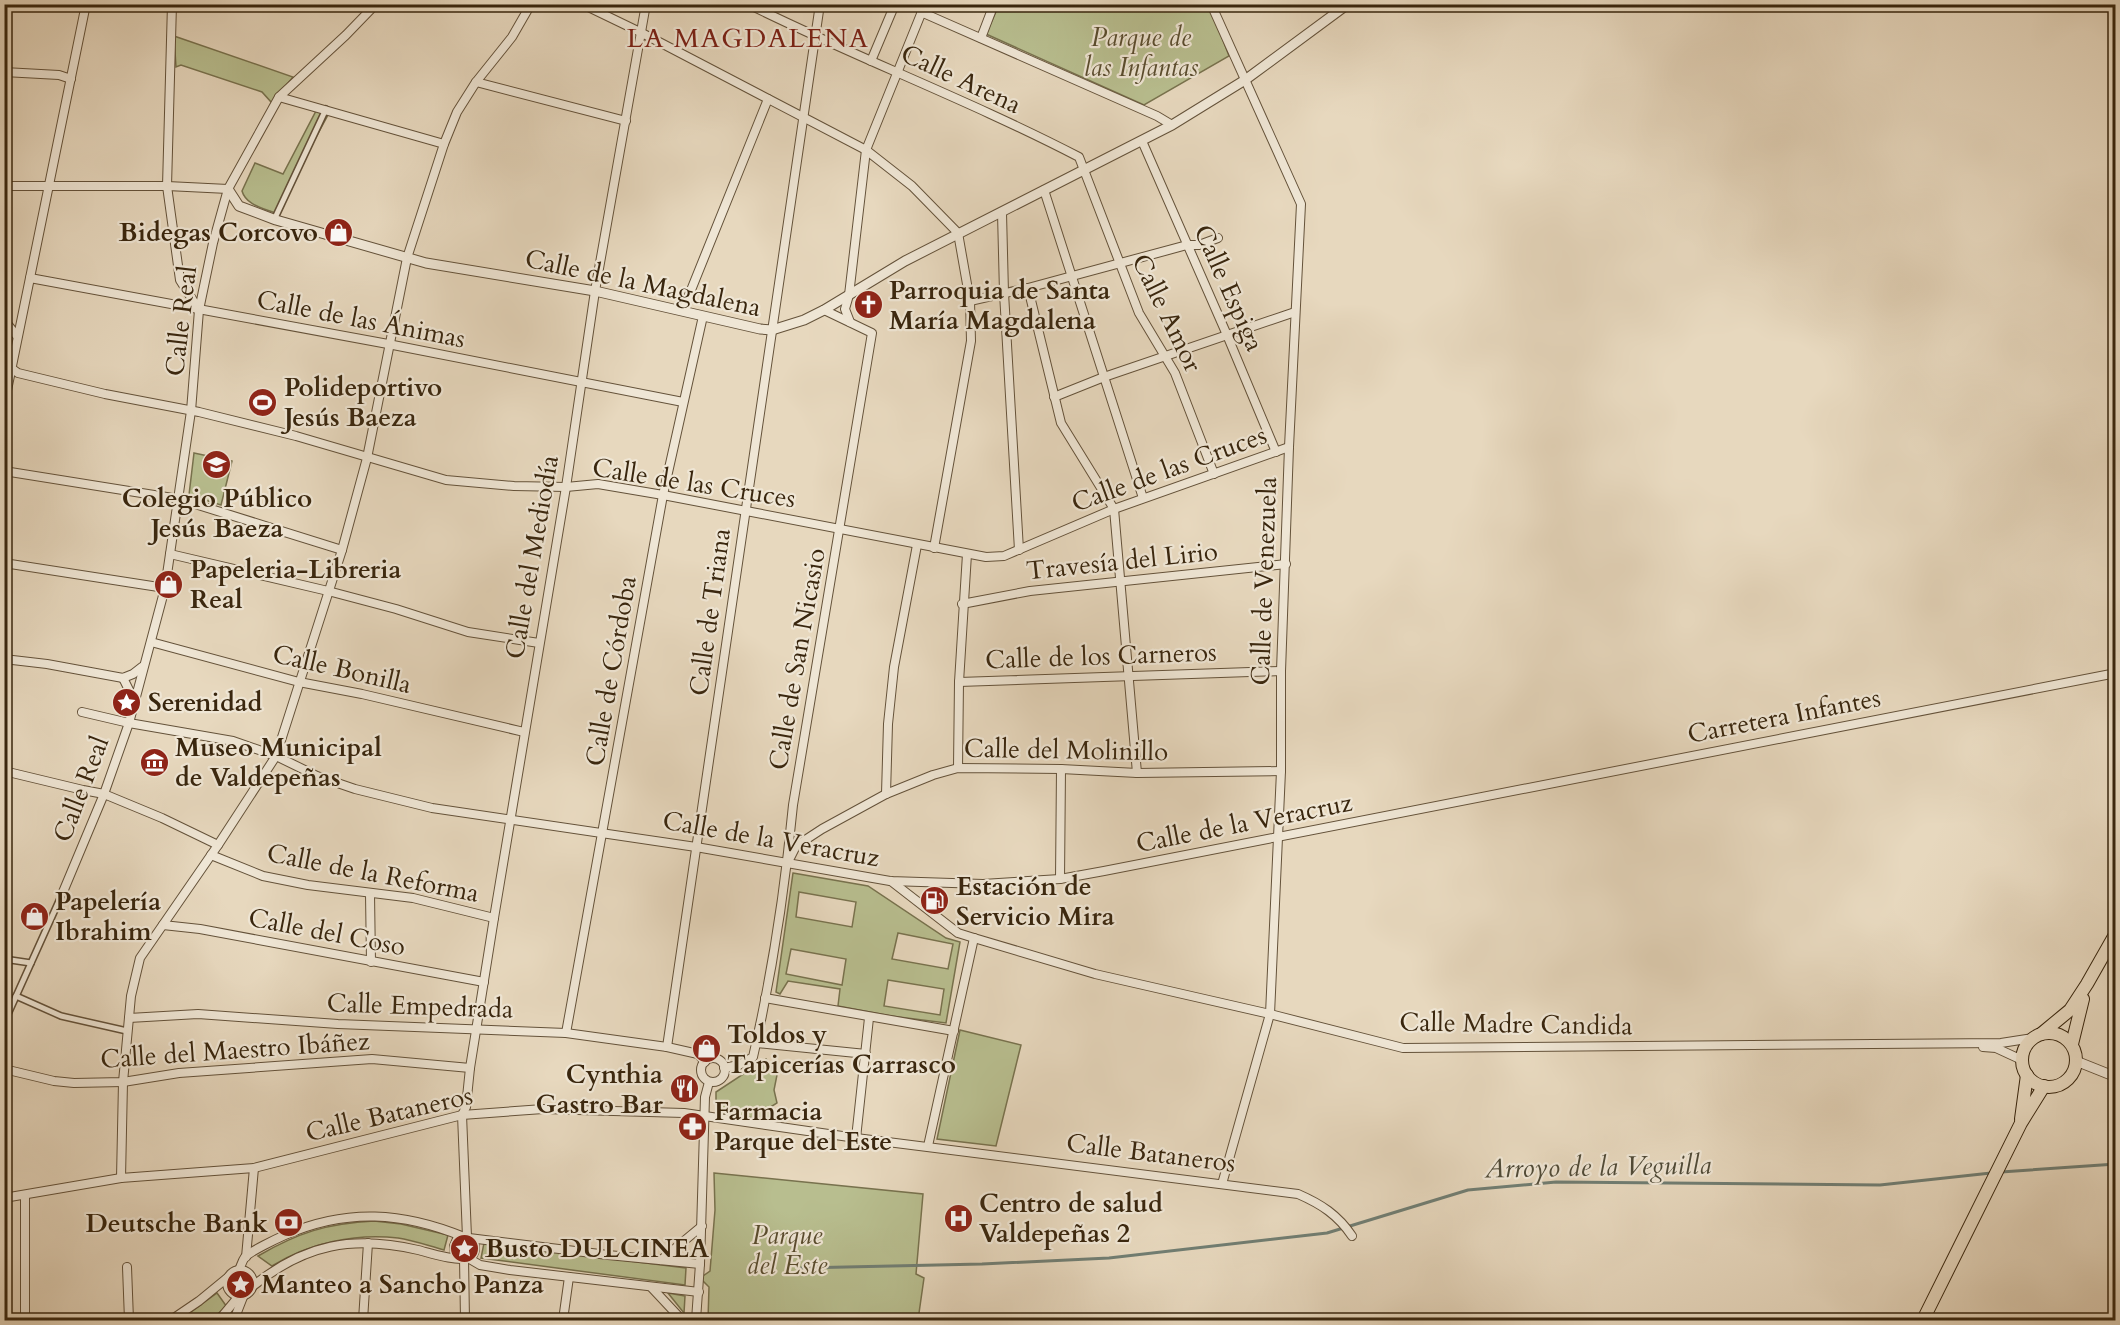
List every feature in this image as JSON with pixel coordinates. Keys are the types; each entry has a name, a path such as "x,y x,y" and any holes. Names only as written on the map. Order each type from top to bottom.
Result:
{"main road":[{"path":"2037,1036 2058,1034 2072,1044 2076,1052 2074,1070 2062,1084 2044,1086 2032,1080 2027,1075 2022,1060 2024,1052 2037,1036 2070,1010 2088,984 2115,933"},
{"path":"2072,1044 2088,984"},
{"path":"2020,1123 2027,1075"},
{"path":"1923,1320 2020,1123 2044,1086"}],"street":[{"path":"4,405 86,4"},
{"path":"171,4 167,186 180,280 199,310"},
{"name":"Calle Real","path":"4,1023 104,794 129,723 151,642 165,588 192,411 199,310 213,243 228,189 279,97 376,4"},
{"path":"121,1178 123,1082 127,1031 131,996 140,958 276,756 342,550 367,458 407,258 444,144 456,112 476,82 512,37 531,4"},
{"path":"582,4 866,150 912,186 958,233 970,301 971,341 934,548"},
{"name":"Calle del Mediodía","path":"467,1237 462,1115 466,1107 476,1029 524,732 566,487 596,291 646,4"},
{"name":"Calle Arena","path":"748,4 815,37 897,72 1069,152 1079,157 1084,170"},
{"name":"Calle de Triana","path":"667,1047 820,4"},
{"path":"871,62 895,4"},
{"path":"981,38 994,4"},
{"name":"Calle de Venezuela","path":"1211,4 1301,204 1289,447 1281,670 1281,771 1270,1014 1222,1184"},
{"name":"Calle de la Magdalena","path":"228,189 239,206 274,220 426,263 596,291 772,330 804,320 824,310 905,261 1172,125 1245,80 1348,4"},
{"path":"850,322 845,309 849,295 866,150 923,8 981,38 1172,125"},
{"path":"4,72 59,75 71,80"},
{"path":"476,82 626,121"},
{"path":"279,97 444,144"},
{"path":"683,310 768,99"},
{"path":"274,220 326,109"},
{"name":"Calle Espiga","path":"1142,141 1276,452"},
{"name":"Calle Amor","path":"1084,170 1139,313 1174,374 1214,474"},
{"path":"4,186 167,186 228,189"},
{"path":"1044,190 1143,498"},
{"path":"1002,213 1004,293 1019,550"},
{"path":"970,301 1218,238"},
{"name":"Calle de las Ánimas","path":"30,278 388,344 683,402"},
{"path":"1028,288 1061,423 1114,509 1137,773"},
{"path":"824,310 850,322"},
{"path":"1054,397 1104,377 1295,312"},
{"name":"Calle de Córdoba","path":"566,1034 663,495 703,316"},
{"path":"4,320 17,336"},
{"name":"Calle de San Nicasio","path":"788,861 793,806 872,333 850,322"},
{"name":"Calle de las Cruces","path":"11,368 18,373 105,394 192,411 296,436 446,480 514,486 566,487 598,484 986,557 1004,556 1114,509 1289,447"},
{"path":"4,471 179,499 342,550"},
{"path":"886,794 888,724 894,667 917,545"},
{"path":"170,554 328,591 396,609 468,632 539,643"},
{"path":"958,768 958,682 967,554"},
{"path":"4,563 165,588"},
{"name":"Travesía del Lirio","path":"962,604 1030,591 1286,564"},
{"name":"Calle Bonilla","path":"151,642 299,682 362,694 524,732"},
{"path":"4,659 47,664 123,678 134,674 144,666"},
{"name":"Calle de los Carneros","path":"958,682 1281,670"},
{"name":"Carretera Infantes","path":"1461,801 2115,673"},
{"path":"123,678 134,700"},
{"name":"Calle de la Veracruz","path":"82,712 129,723 233,741 276,756 317,776 355,789 432,808 788,861 890,881 983,884 1060,879 1278,839 1461,801"},
{"name":"Calle del Molinillo","path":"788,861 796,846 822,829 886,794 933,775 958,768 1061,769 1137,773 1281,771"},
{"path":"1060,879 1061,769"},
{"path":"4,771 104,794 218,845"},
{"name":"Calle de la Reforma","path":"211,855 263,876 308,885 413,898 494,918"},
{"path":"724,1068 748,1061 753,1057 788,861"},
{"name":"Calle Madre Candida","path":"890,881 958,933 1095,974 1270,1014 1403,1048 2001,1043 2037,1036"},
{"path":"370,894 371,962"},
{"name":"Calle del Coso","path":"163,925 200,929 484,982"},
{"path":"928,1146 974,938"},
{"path":"4,959 31,963"},
{"path":"16,996 61,1016 127,1031"},
{"path":"765,998 869,1018 954,1030"},
{"name":"Calle Empedrada","path":"129,1018 198,1014 338,1024 566,1034 667,1047 698,1054 705,1062"},
{"path":"856,1138 869,1018"},
{"path":"756,1043 866,1054"},
{"name":"Calle Madre Candida","path":"1958,1043 1996,1048 2022,1060"},
{"name":"Calle del Maestro Ibáñez","path":"4,1069 54,1081 123,1082 179,1073 372,1059 470,1068"},
{"path":"710,1059 716,1059 722,1063 724,1068 724,1074 715,1082 709,1082 701,1073 701,1067 710,1059"},
{"path":"2076,1061 2115,1077"},
{"path":"696,1320 702,1226 705,1096 709,1082"},
{"name":"Calle Bataneros","path":"4,1198 121,1178 254,1168 462,1115 543,1109 684,1113 856,1138 1298,1194 1319,1203 1343,1222 1351,1234"},
{"path":"239,1270 246,1257 254,1168"},
{"path":"25,1196 25,1320"},
{"path":"246,1257 274,1239 316,1222 337,1217 372,1216 404,1219 467,1237 700,1264"},
{"path":"661,1260 702,1226"},
{"path":"467,1237 457,1239 454,1246 455,1254 480,1265 699,1292"},
{"path":"219,1320 241,1296 249,1292 269,1273 305,1253 345,1244 368,1243 400,1246 464,1258 475,1250 474,1243 467,1237"},
{"path":"363,1320 368,1243"},
{"path":"464,1258 465,1320"},
{"path":"127,1267 129,1320"},
{"path":"171,1320 199,1301 232,1272 239,1270 250,1274 253,1286"},
{"path":"563,1320 569,1277"},
{"path":"227,1278 228,1290 241,1296"},
{"path":"652,1288 682,1320"},
{"path":"234,1320 241,1296"}],"green space":[{"name":"Parque de las Infantas","path":"999,5 1210,5 1229,56 1144,105 986,34"},
{"path":"174,36 293,77 272,103 262,92 181,65 176,67"},
{"path":"316,111 328,115 275,213 251,203 242,191 255,163 283,174"},
{"path":"194,453 232,461 221,505 189,495"},
{"path":"793,873 868,886 946,938 960,942 946,1023 838,1006 840,989 788,981 780,994 776,992","holes":["799,892 856,902 852,927 796,917","898,933 953,944 948,969 892,959","791,949 846,959 842,985 786,974","888,980 944,989 940,1015 884,1006"]},
{"path":"960,1030 1021,1045 996,1146 937,1139"},
{"path":"766,1059 777,1075 774,1090 777,1103 769,1108 769,1112 776,1119 775,1122 720,1112 716,1092"},
{"name":"Parque del Este","path":"714,1173 923,1194 916,1274 924,1278 918,1320 708,1320 709,1287 700,1278 710,1271 715,1210"},
{"path":"374,1221 401,1224 448,1235 444,1250 404,1239 365,1237 317,1246 301,1251 272,1266 258,1256 286,1241 313,1231 342,1224"},
{"path":"484,1243 686,1268 685,1285 481,1258"},
{"path":"217,1293 227,1307 209,1320 180,1320"},
{"path":"668,1293 685,1296 684,1313"}],"waterway":[{"name":"Arroyo de la Veguilla","path":"2001,1172 2116,1164"},
{"name":"Arroyo de la Veguilla","path":"801,1268 982,1264 1109,1258 1327,1233 1468,1190 1556,1182 1880,1185 1991,1173"}],"place":[{"name":"Bidegas Corcovo","path":"339,232"},
{"name":"Parroquia de Santa María Magdalena","path":"868,305"},
{"name":"Polideportivo Jesús Baeza","path":"263,402"},
{"name":"Colegio Público Jesús Baeza","path":"217,464"},
{"name":"Papeleria-Libreria Real","path":"169,584"},
{"name":"Serenidad","path":"127,702"},
{"name":"Museo Municipal de Valdepeñas","path":"154,762"},
{"name":"Estación de Servicio Mira","path":"935,901"},
{"name":"Papelería Ibrahim","path":"34,916"},
{"name":"Toldos y Tapicerías Carrasco","path":"706,1049"},
{"name":"Cynthia Gastro Bar","path":"684,1089"},
{"name":"Farmacia Parque del Este","path":"693,1126"},
{"name":"Centro de salud Valdepeñas 2","path":"958,1218"},
{"name":"Deutsche Bank","path":"289,1223"},
{"name":"Busto DULCINEA","path":"464,1248"},
{"name":"Manteo a Sancho Panza","path":"240,1284"}],"district":[{"name":"LA MAGDALENA","path":"748,38"}]}
